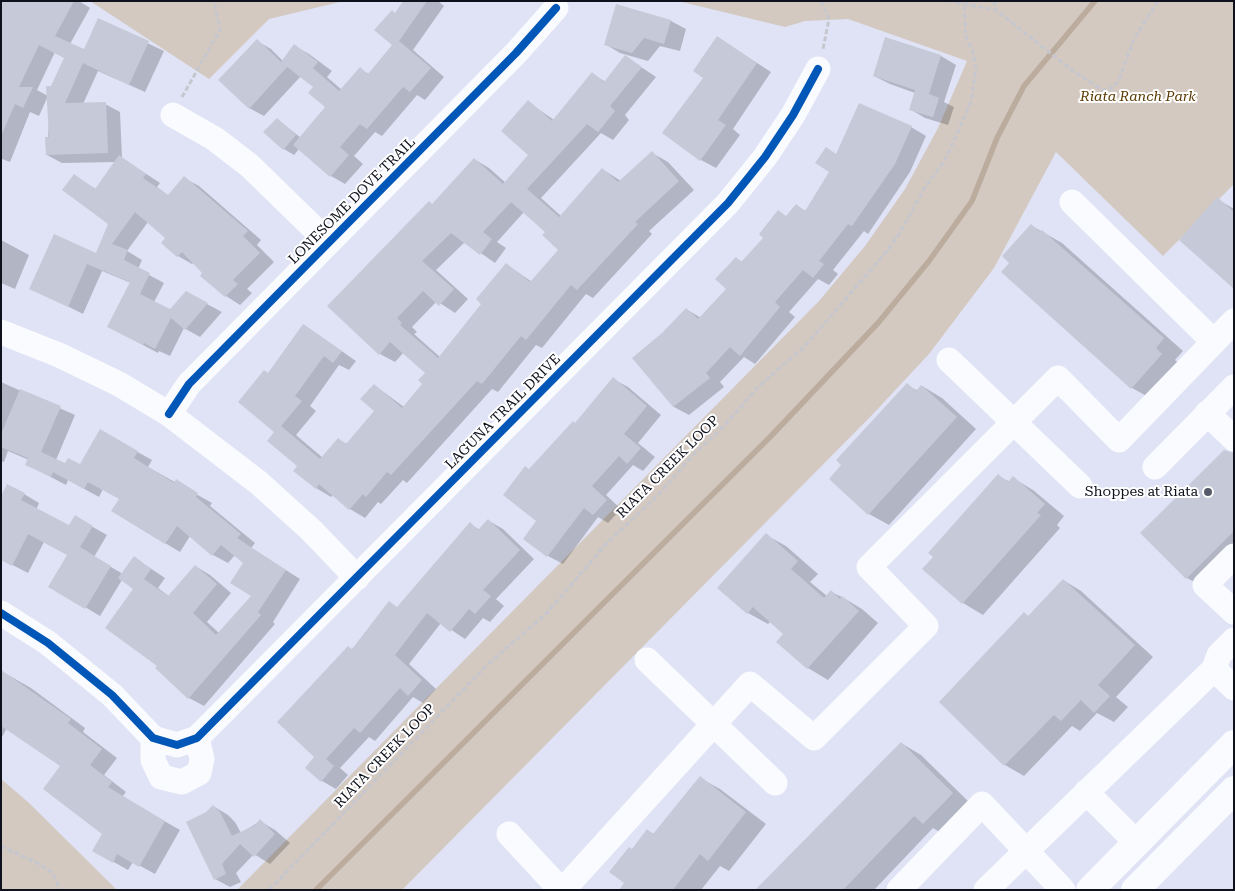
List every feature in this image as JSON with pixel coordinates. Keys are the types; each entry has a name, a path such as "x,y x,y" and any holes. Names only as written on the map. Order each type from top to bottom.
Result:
{"main road":[{"path":"1090,890 1234,744"},
{"path":"1135,890 1234,790"},
{"path":"1136,842 1157,868"}],"street":[{"name":"LONESOME DOVE TRAIL","path":"169,414 189,384 516,53 556,8"},
{"name":"LAGUNA TRAIL DRIVE","path":"187,742 357,578 728,203 765,157 793,115 818,69"},
{"path":"173,115 215,139 250,166 328,242"},
{"path":"1072,202 1214,342"},
{"path":"509,834 562,890 750,684 814,738 926,626 869,568 1058,378 1119,440 1234,321"},
{"path":"1,332 59,355 119,384 169,414 260,483 312,531 357,578"},
{"path":"949,360 1013,424 1080,486"},
{"path":"1155,467 1234,387"},
{"path":"1207,413 1234,439"},
{"path":"1234,556 1205,585 1234,612"},
{"path":"1,613 48,643 112,695 153,738 187,742 202,759 199,773 182,782 161,777 152,760 153,738"},
{"path":"986,890 1214,669 1219,655 1234,640"},
{"path":"647,660 775,784"},
{"path":"1214,669 1234,688"},
{"path":"1086,792 1136,842"},
{"path":"899,890 982,804 1063,890"}],"path":[{"path":"173,115 220,30 214,1"},
{"path":"818,69 829,19 821,1"},
{"path":"949,1 996,10 1073,71 1096,88 1102,90 1110,89 1118,82 1134,39 1158,1"},
{"path":"994,1 996,10"},
{"path":"1,846 38,863 53,873 60,890"}],"green space":[{"path":"90,1 344,1 269,19 209,79"},
{"name":"Riata Ranch Park","path":"678,1 1234,1 1234,184 1163,256 1056,152 994,268 929,354 873,414 402,890 237,890 819,301 865,246 905,189 938,128 967,61 848,19 805,21 785,27"},
{"path":"1,779 28,802 117,890 2,890"}],"building":[{"path":"1,1 74,1 55,36 84,49 98,18 149,41 129,85 83,63 65,103 106,102 108,153 46,155 45,137 49,137 46,86 51,86 64,58 39,45 19,87 33,87 23,108 15,104 1,136"},
{"path":"403,1 427,1 399,41 431,68 410,92 403,87 367,129 360,124 340,147 349,155 330,177 293,145 325,107 308,93 313,87 282,63 287,67 249,109 218,80 257,39 281,62 294,44 318,62 313,68 339,91 360,67 368,74 392,45 374,30 392,10 395,13"},
{"path":"616,4 671,20 664,44 644,38 632,53 604,45"},
{"path":"717,36 757,63 718,120 726,125 700,161 662,133 703,78 693,71"},
{"path":"885,37 941,55 929,94 939,98 933,117 909,110 915,90 873,76"},
{"path":"625,55 642,67 610,106 615,111 598,132 587,124 527,189 559,217 602,168 618,182 652,151 679,181 635,222 638,224 577,290 571,285 526,340 521,336 482,384 477,381 391,475 387,472 366,497 363,494 349,510 319,484 316,489 293,471 297,466 267,441 274,432 238,402 264,370 268,373 303,324 342,351 333,363 324,356 295,396 302,401 281,426 320,459 338,438 346,444 374,411 360,399 374,384 402,408 422,384 418,380 425,373 390,342 379,355 327,306 429,201 432,204 474,158 503,184 528,155 501,131 528,100 552,121 592,72 604,82","holes":["511,202 545,232 542,235 558,250 530,282 506,263 476,299 481,304 438,358 400,325 402,323 397,318 423,291 439,306 454,289 422,261 451,233 480,255 492,239 483,232"]},
{"path":"859,103 912,126 895,164 852,226 848,224 819,261 824,264 813,278 803,270 775,302 780,307 740,356 730,347 706,373 710,378 673,407 632,358 662,333 686,308 698,319 726,289 715,279 736,257 741,262 763,238 759,234 778,210 786,216 796,204 805,211 829,172 815,163 826,147 836,154"},
{"path":"277,118 296,135 283,150 263,132"},
{"path":"119,155 146,174 143,178 168,195 184,176 248,231 243,236 260,253 233,280 238,284 225,297 200,276 202,273 182,252 177,257 161,243 165,238 135,212 112,244 128,250 124,260 150,273 140,294 170,309 186,291 208,303 185,330 171,318 155,349 107,327 130,282 87,264 68,307 29,289 54,234 96,253 108,224 62,190 74,174 95,189"},
{"path":"1217,197 1234,212 1234,289 1179,240"},
{"path":"1031,224 1040,232 1042,230 1164,338 1156,348 1162,354 1131,389 1001,272 1009,263 1002,256"},
{"path":"613,377 647,406 624,434 641,448 627,464 619,456 592,486 607,500 593,515 584,508 547,557 523,539 536,521 503,495 525,466 529,469 573,421 575,423"},
{"path":"907,383 916,391 921,385 957,417 868,515 829,479 841,465 836,460"},
{"path":"20,389 61,406 41,452 65,463 68,458 80,464 100,429 138,451 134,458 174,483 176,479 198,493 196,497 241,534 237,538 286,570 258,612 261,615 188,699 155,668 157,666 105,628 133,589 118,578 134,556 151,569 144,579 168,596 195,565 217,584 193,613 216,635 251,596 230,583 243,563 221,545 212,556 177,526 165,544 111,511 119,499 88,482 84,489 53,472 51,477 25,465 28,458 1,447 1,434"},
{"name":"Shoppes at Riata","path":"1224,450 1234,453 1234,531 1186,579 1140,533"},
{"path":"998,474 1008,482 1013,476 1045,504 1037,513 1041,515 962,604 922,569 933,557 928,553"},
{"path":"7,484 25,493 21,500 69,525 75,515 93,526 80,547 111,566 85,609 48,587 67,555 28,534 12,566 1,560 1,496"},
{"path":"488,519 520,550 483,590 491,596 475,614 469,609 450,632 427,613 395,655 422,680 408,696 400,688 360,733 354,728 326,759 334,766 321,782 305,768 314,757 277,722 348,646 352,649 389,601 397,607 470,522 478,530"},
{"path":"766,533 798,561 791,569 824,598 831,590 840,599 842,596 859,611 807,669 776,642 783,634 753,607 747,614 717,588"},
{"path":"1063,579 1135,645 1098,685 1110,696 1094,713 1081,700 1061,721 1054,715 1004,766 939,702 1024,612 1028,616"},
{"path":"1,670 71,719 68,723 102,749 90,765 112,782 108,787 165,821 139,867 117,854 113,863 92,851 102,834 43,789 60,766 1,726"},
{"path":"901,742 953,793 923,824 914,816 843,890 755,890"},
{"path":"700,776 746,812 708,861 700,854 673,890 619,890 624,883 609,872 629,847 632,849 647,829 653,834"},
{"path":"213,805 220,812 232,836 255,825 260,819 275,834 254,857 240,844 222,864 226,874 214,880 186,822 206,812"}],"waterway":[{"path":"316,890 772,435 878,323 929,261 972,201 997,138 1024,86 1095,1"}],"cycle path":[{"path":"169,414 189,384 516,53 556,8"},
{"path":"1,613 48,643 112,695 153,738 177,745 197,738 728,203 765,157 793,115 818,69"}],"place":[{"name":"Shoppes at Riata","path":"1208,492"}]}
